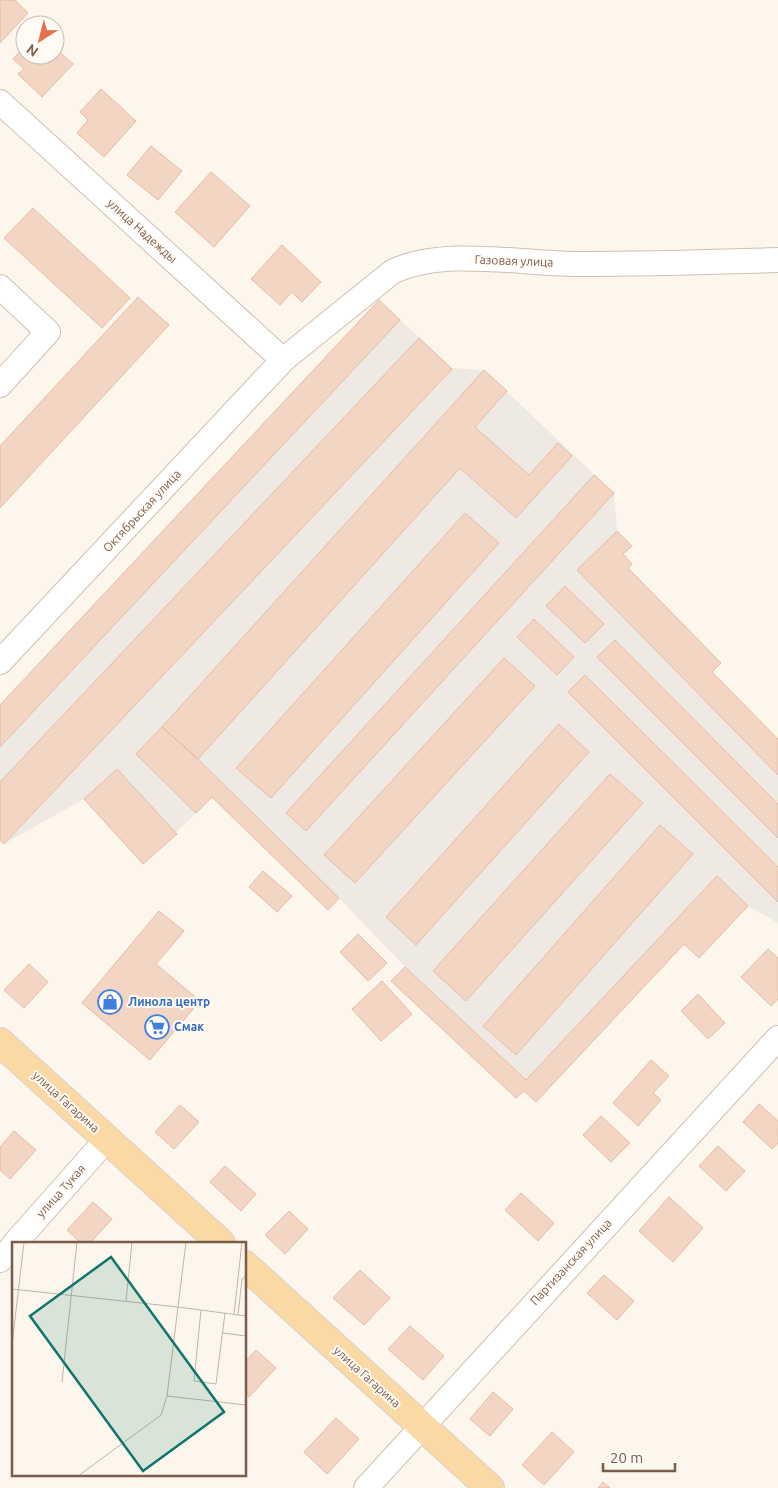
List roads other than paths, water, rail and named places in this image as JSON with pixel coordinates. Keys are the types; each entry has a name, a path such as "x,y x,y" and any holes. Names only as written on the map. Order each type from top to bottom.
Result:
{"main road":[{"name":"улица Гагарина","path":"0,1042 220,1242"},
{"name":"улица Гагарина","path":"246,1266 490,1488"}],"street":[{"name":"улица Надежды","path":"0,102 283,360"},
{"name":"Газовая улица","path":"283,360 381,279 405,266 418,262 456,259 613,264 778,260"},
{"path":"0,287 48,332 0,385"},
{"name":"Октябрьская улица","path":"0,662 283,360"},
{"name":"Партизанская улица","path":"366,1488 778,1038"},
{"name":"улица Тукая","path":"16,1242 107,1139"},
{"name":"улица Тукая","path":"0,1260 12,1246"}],"place":[{"name":"Линола центр","path":"110,1002"},
{"name":"Смак","path":"157,1027"}]}
